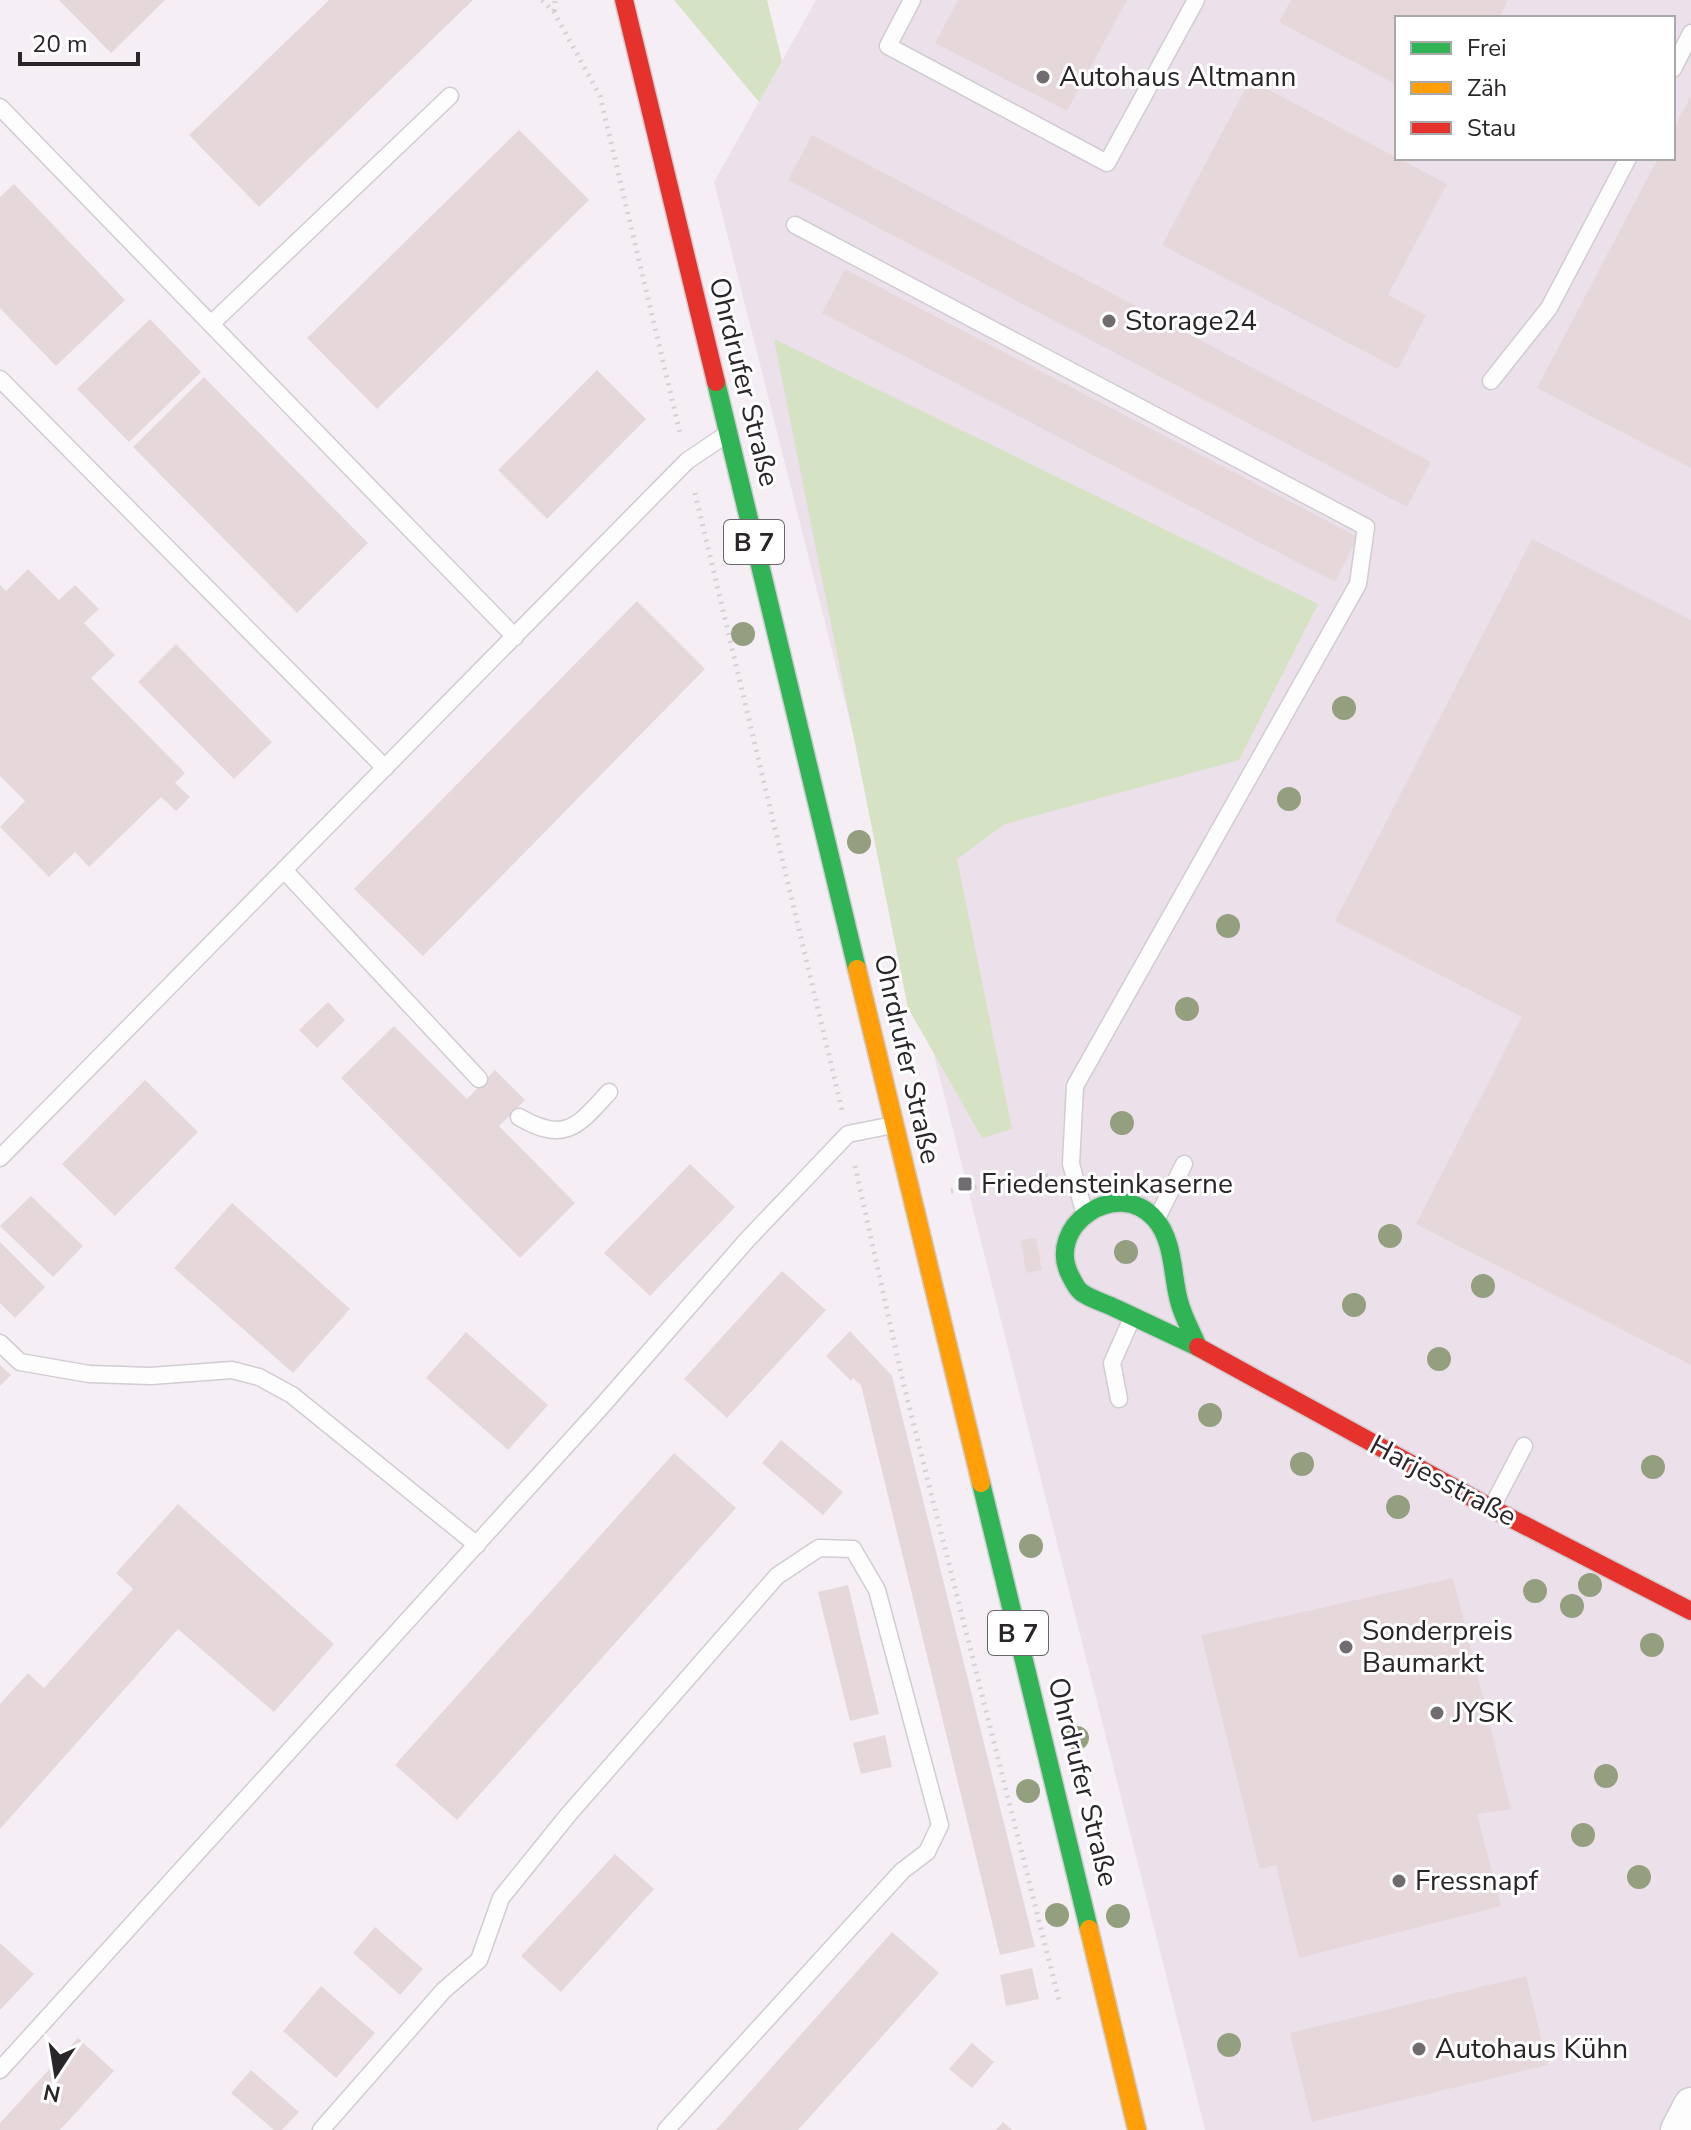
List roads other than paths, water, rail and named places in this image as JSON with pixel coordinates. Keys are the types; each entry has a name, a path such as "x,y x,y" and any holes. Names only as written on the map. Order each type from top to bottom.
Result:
{"main road":[{"name":"Ohrdrufer Straße","path":"624,0 1137,2130"},
{"path":"1084,1212 1098,1205 1121,1202 1141,1207 1156,1220 1171,1260 1180,1304 1198,1347"},
{"name":"Harjesstraße","path":"1084,1212 1065,1242 1065,1260 1070,1276 1081,1292 1198,1347 1491,1508 1691,1611"}],"street":[{"path":"1678,2130 1691,2105"}],"lane":[{"path":"912,0 888,46 1107,163 1196,0"},
{"path":"1675,65 1691,33"},
{"path":"211,324 450,96"},
{"path":"0,107 515,637"},
{"path":"1491,381 1549,308 1627,160"},
{"path":"795,225 1366,527 1358,584 1075,1086 1073,1172 1084,1212"},
{"path":"0,379 385,768"},
{"path":"0,1158 687,461 727,433"},
{"path":"284,870 479,1079"},
{"path":"519,1117 533,1125 564,1130 581,1123 609,1092"},
{"path":"0,2070 477,1545 747,1240 848,1134 894,1124"},
{"path":"1156,1220 1184,1164"},
{"path":"1119,1399 1112,1363 1132,1318"},
{"path":"0,1343 20,1362 89,1374 151,1376 232,1370 259,1377 292,1395 477,1545"},
{"path":"1491,1508 1524,1446"},
{"path":"321,2130 444,1990 479,1960 501,1898 568,1815 777,1576 819,1548 853,1549 877,1590 940,1825 927,1852 902,1871 666,2130"}],"place":[{"name":"Autohaus Altmann","path":"1043,77"},
{"name":"Storage24","path":"1109,321"},
{"name":"Friedensteinkaserne","path":"965,1184"},
{"name":"Sonderpreis Baumarkt","path":"1346,1647"},
{"name":"JYSK","path":"1437,1713"},
{"name":"Fressnapf","path":"1399,1881"},
{"name":"Autohaus Kühn","path":"1419,2049"}]}
